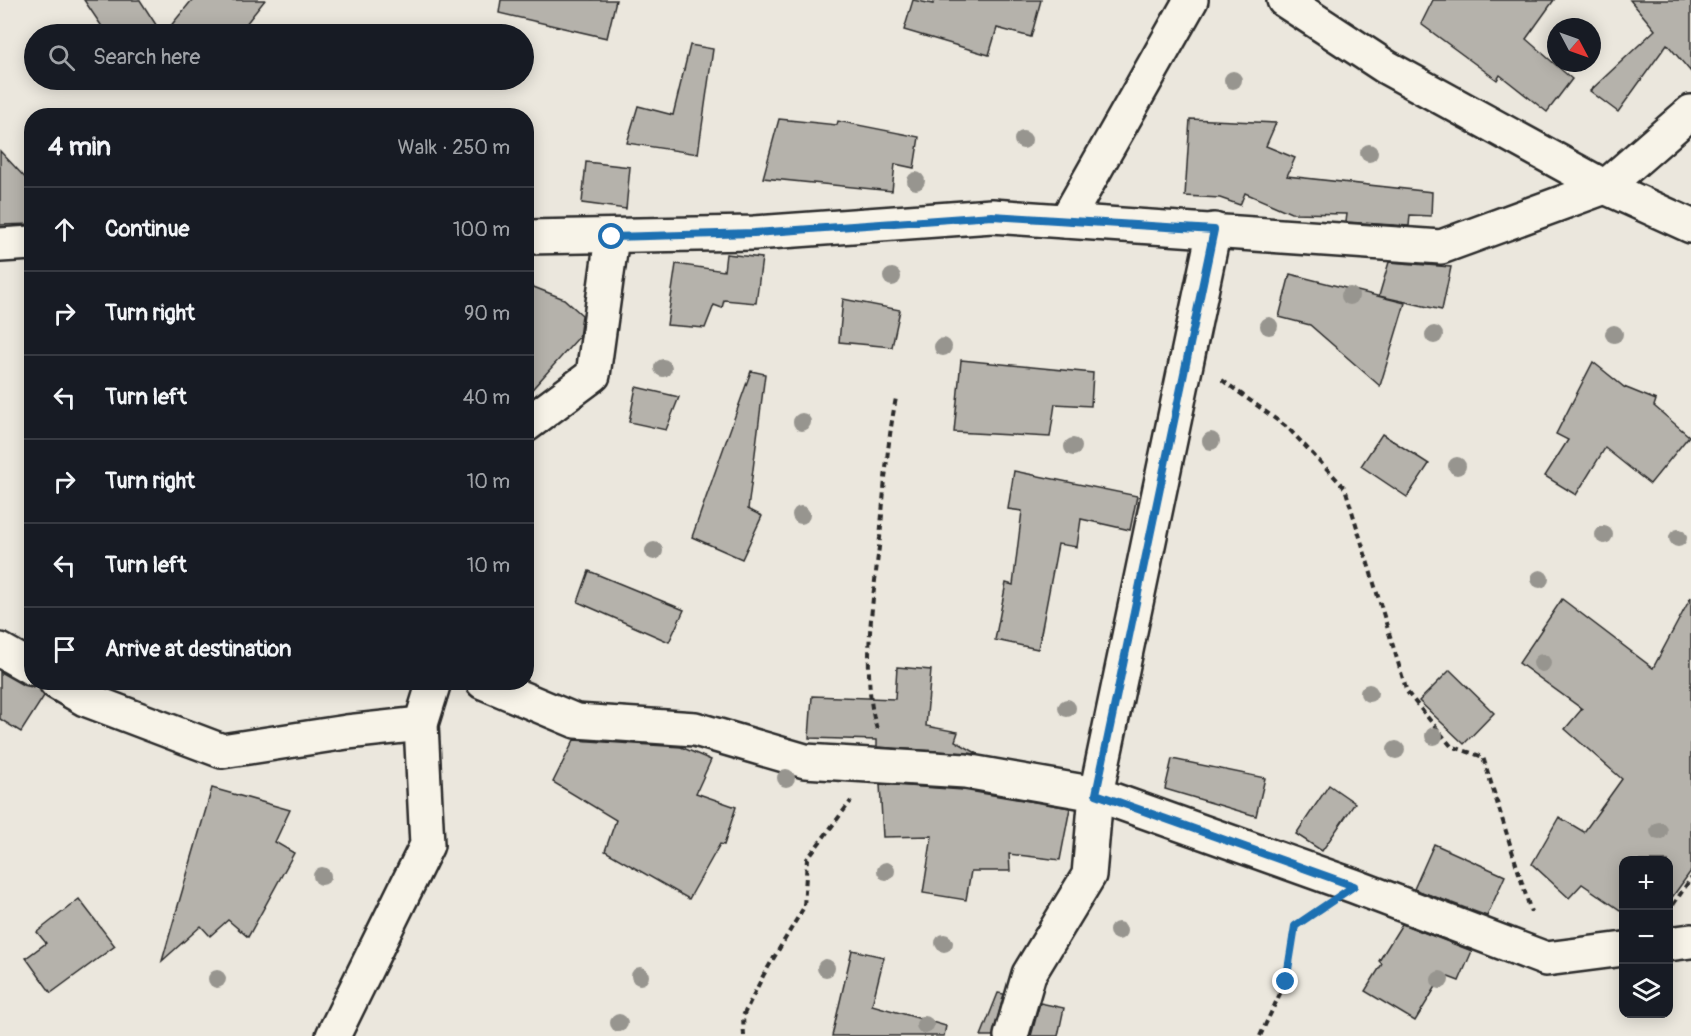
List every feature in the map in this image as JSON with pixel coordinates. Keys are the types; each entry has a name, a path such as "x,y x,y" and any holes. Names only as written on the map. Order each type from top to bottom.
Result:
{"street":[{"path":"1066,221 1191,0"},
{"path":"1284,0 1386,67 1605,187 1691,226"},
{"path":"534,237 754,233 992,216 1441,247 1605,187 1691,112"},
{"path":"1011,1036 1029,974 1089,875 1096,794 1214,230"},
{"path":"534,419 593,375 612,237"},
{"path":"0,244 24,243"},
{"path":"0,650 24,664"},
{"path":"70,690 85,699 222,751 347,732 421,724"},
{"path":"333,1036 427,845 421,724 432,690"},
{"path":"502,690 576,722 695,729 805,761 965,771 1096,794 1354,886 1546,959 1619,950"},
{"path":"1673,943 1691,941"}],"path":[{"path":"1220,379 1288,428 1345,488 1407,693 1451,746 1483,757 1546,959"},
{"path":"744,1036 743,1016 763,976 804,907 807,859 878,766 871,708 870,630 888,439 896,398"},
{"path":"1670,910 1691,878"},
{"path":"1260,1036 1286,982 1295,926 1354,886"}],"building":[{"path":"84,0 140,0 156,24 100,24"},
{"path":"192,0 265,0 246,24 172,24"},
{"path":"501,0 616,0 607,38 499,13"},
{"path":"913,0 933,4 934,0 1041,0 1031,37 997,28 989,55 904,30"},
{"path":"1433,0 1554,0 1526,39 1547,57 1547,72 1564,72 1572,79 1547,112 1500,75 1497,80 1421,24"},
{"path":"1630,0 1691,0 1691,72 1667,44 1618,112 1590,91 1655,30"},
{"path":"690,45 713,49 698,154 627,143 638,106 673,115"},
{"path":"779,119 837,125 838,121 919,137 914,168 895,164 892,191 763,178"},
{"path":"1190,119 1276,123 1266,146 1295,158 1287,176 1432,192 1431,216 1410,215 1409,226 1346,222 1347,214 1291,213 1245,193 1240,205 1220,198 1185,196"},
{"path":"0,151 24,176 24,224 0,225"},
{"path":"586,162 630,167 626,209 582,203"},
{"path":"726,254 762,258 756,303 724,300 722,308 714,305 705,328 667,325 676,264 724,271"},
{"path":"1389,262 1451,267 1442,310 1379,296"},
{"path":"1290,274 1405,303 1380,386 1310,325 1279,317"},
{"path":"534,287 564,299 582,315 579,337 534,387"},
{"path":"843,299 900,310 892,347 839,342"},
{"path":"961,360 1093,373 1091,406 1055,404 1050,437 954,432"},
{"path":"1593,362 1624,387 1656,400 1654,406 1689,436 1650,484 1605,448 1576,495 1545,476 1568,440 1556,434"},
{"path":"751,371 765,374 748,509 762,516 742,559 692,537"},
{"path":"636,387 679,397 666,430 629,422"},
{"path":"1382,434 1429,464 1407,497 1361,466"},
{"path":"1014,471 1137,496 1130,530 1081,519 1077,547 1058,544 1038,649 995,640 1006,583 1013,585 1022,511 1008,509"},
{"path":"589,571 684,610 669,642 578,602"},
{"path":"1691,597 1691,871 1673,896 1673,856 1619,856 1619,909 1582,884 1569,898 1532,864 1559,817 1584,832 1622,779 1565,729 1582,709 1519,663 1562,599 1653,668"},
{"path":"897,667 931,670 926,726 958,732 955,741 978,754 877,747 877,740 809,738 812,696 895,699"},
{"path":"1450,670 1494,713 1464,744 1419,701"},
{"path":"0,672 24,685 24,690 41,690 44,696 21,732 0,719"},
{"path":"574,740 681,747 711,760 696,793 736,807 724,845 720,844 689,899 605,851 616,820 553,782"},
{"path":"1172,759 1265,778 1256,816 1165,789"},
{"path":"880,784 963,790 1070,808 1060,860 1009,854 1010,871 971,871 966,900 923,893 932,836 883,837"},
{"path":"1329,785 1355,803 1322,851 1296,834"},
{"path":"212,788 290,810 275,842 294,853 248,937 228,920 210,936 201,926 162,961"},
{"path":"1434,844 1505,876 1487,916 1414,889"},
{"path":"79,899 115,946 51,993 26,958 46,943 37,932"},
{"path":"1402,924 1472,951 1459,981 1443,975 1415,1021 1365,991 1382,964 1379,961"},
{"path":"852,950 884,957 872,1005 946,1026 944,1036 832,1036"},
{"path":"998,993 1004,994 993,1036 981,1036"},
{"path":"1040,1003 1064,1008 1058,1036 1031,1036"}],"route":[{"path":"612,237 754,233 992,216 1214,230 1096,794 1354,886 1295,926 1286,982"}]}
